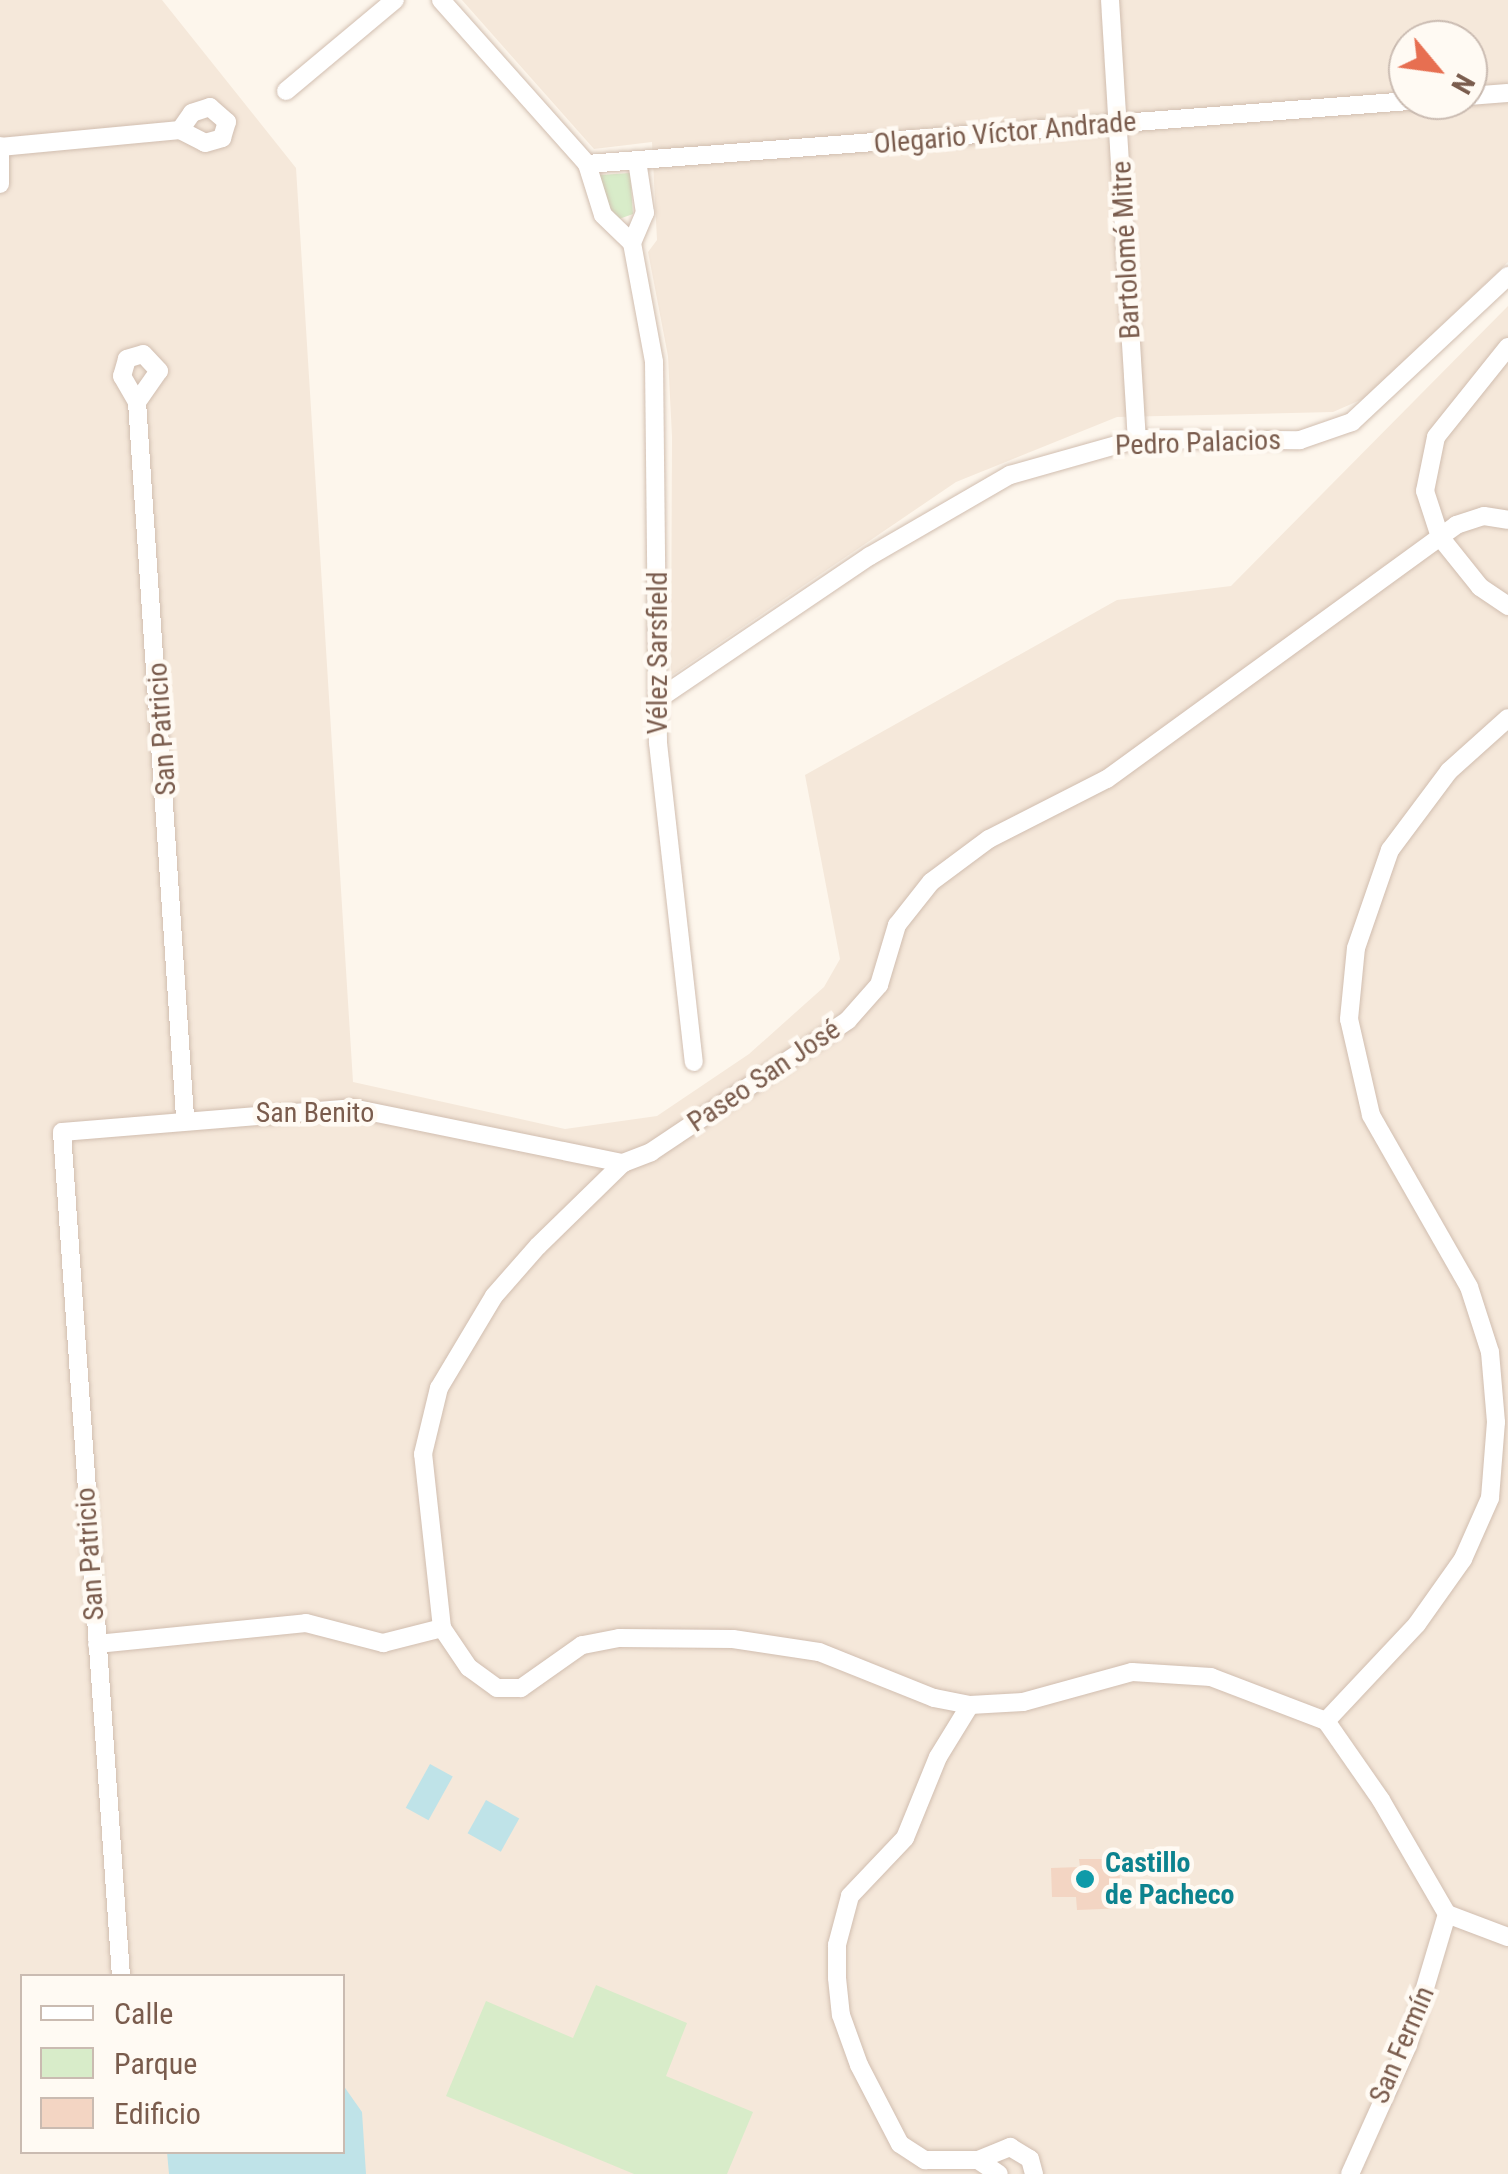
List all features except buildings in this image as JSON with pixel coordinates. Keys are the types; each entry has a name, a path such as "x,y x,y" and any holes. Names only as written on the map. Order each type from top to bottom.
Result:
{"street":[{"path":"286,91 395,0"},
{"name":"Vélez Sarsfield","path":"441,0 587,164 603,214 632,243"},
{"name":"Bartolomé Mitre","path":"1110,0 1137,440"},
{"name":"Olegario Víctor Andrade","path":"587,164 1388,103"},
{"path":"0,184 0,146 180,130"},
{"name":"Vélez Sarsfield","path":"638,161 645,213 632,243 654,362 659,446 657,700 694,1062"},
{"name":"Pedro Palacios","path":"657,700 982,487 1064,456 1137,440 1320,436 1374,407 1508,276"},
{"path":"1508,347 1436,437 1425,492 1440,537 1480,586 1508,606"},
{"name":"San Patricio","path":"137,402 185,1118"},
{"name":"Paseo San José","path":"442,1628 423,1481 435,1398 494,1296 623,1163 667,1142 848,1020 879,985 897,925 930,882 989,840 1107,779 1440,537 1484,516 1508,520"},
{"path":"1326,1721 1418,1624 1463,1559 1490,1498 1496,1422 1490,1352 1469,1286 1372,1116 1350,1019 1356,948 1390,850 1449,771 1508,718"},
{"name":"San Benito","path":"62,1132 185,1118 368,1110 623,1163"},
{"name":"San Patricio","path":"62,1132 121,1974"},
{"path":"97,1644 306,1623 382,1643 442,1628 469,1668 508,1690 582,1645 687,1637 819,1652 934,1698 970,1705 1024,1702 1094,1678 1160,1670 1211,1677 1326,1721 1381,1800 1447,1914 1508,1937"},
{"path":"970,1705 938,1757 905,1838 850,1896 837,1945 841,2015 858,2066 900,2144 925,2160 978,2160 1010,2147 1030,2159 1034,2174"},
{"name":"San Fermín","path":"1350,2174 1408,2045 1447,1914"},
{"path":"978,2160 999,2174"}],"shaded area":[{"path":"0,0 162,0 296,168 353,1082 565,1129 657,1116 749,1054 824,987 840,959 805,775 1117,600 1231,586 1508,306 1508,2174 0,2174"},
{"path":"462,0 1508,0 1508,262 1365,398 1333,412 1117,417 956,482 671,676 672,437 668,356 648,252 657,240 652,142 594,149"}],"green space":[{"path":"630,173 633,214 619,219 608,206 600,175"},
{"path":"596,1985 687,2023 666,2076 753,2112 727,2174 634,2174 446,2096 486,2001 573,2038"}],"water":[{"path":"430,1764 453,1777 428,1820 406,1808"},
{"path":"486,1800 519,1818 501,1852 468,1833"},
{"path":"345,2088 362,2112 366,2174 169,2174 167,2154 345,2154"}],"place":[{"name":"Castillo de Pacheco","path":"1085,1879"}]}
